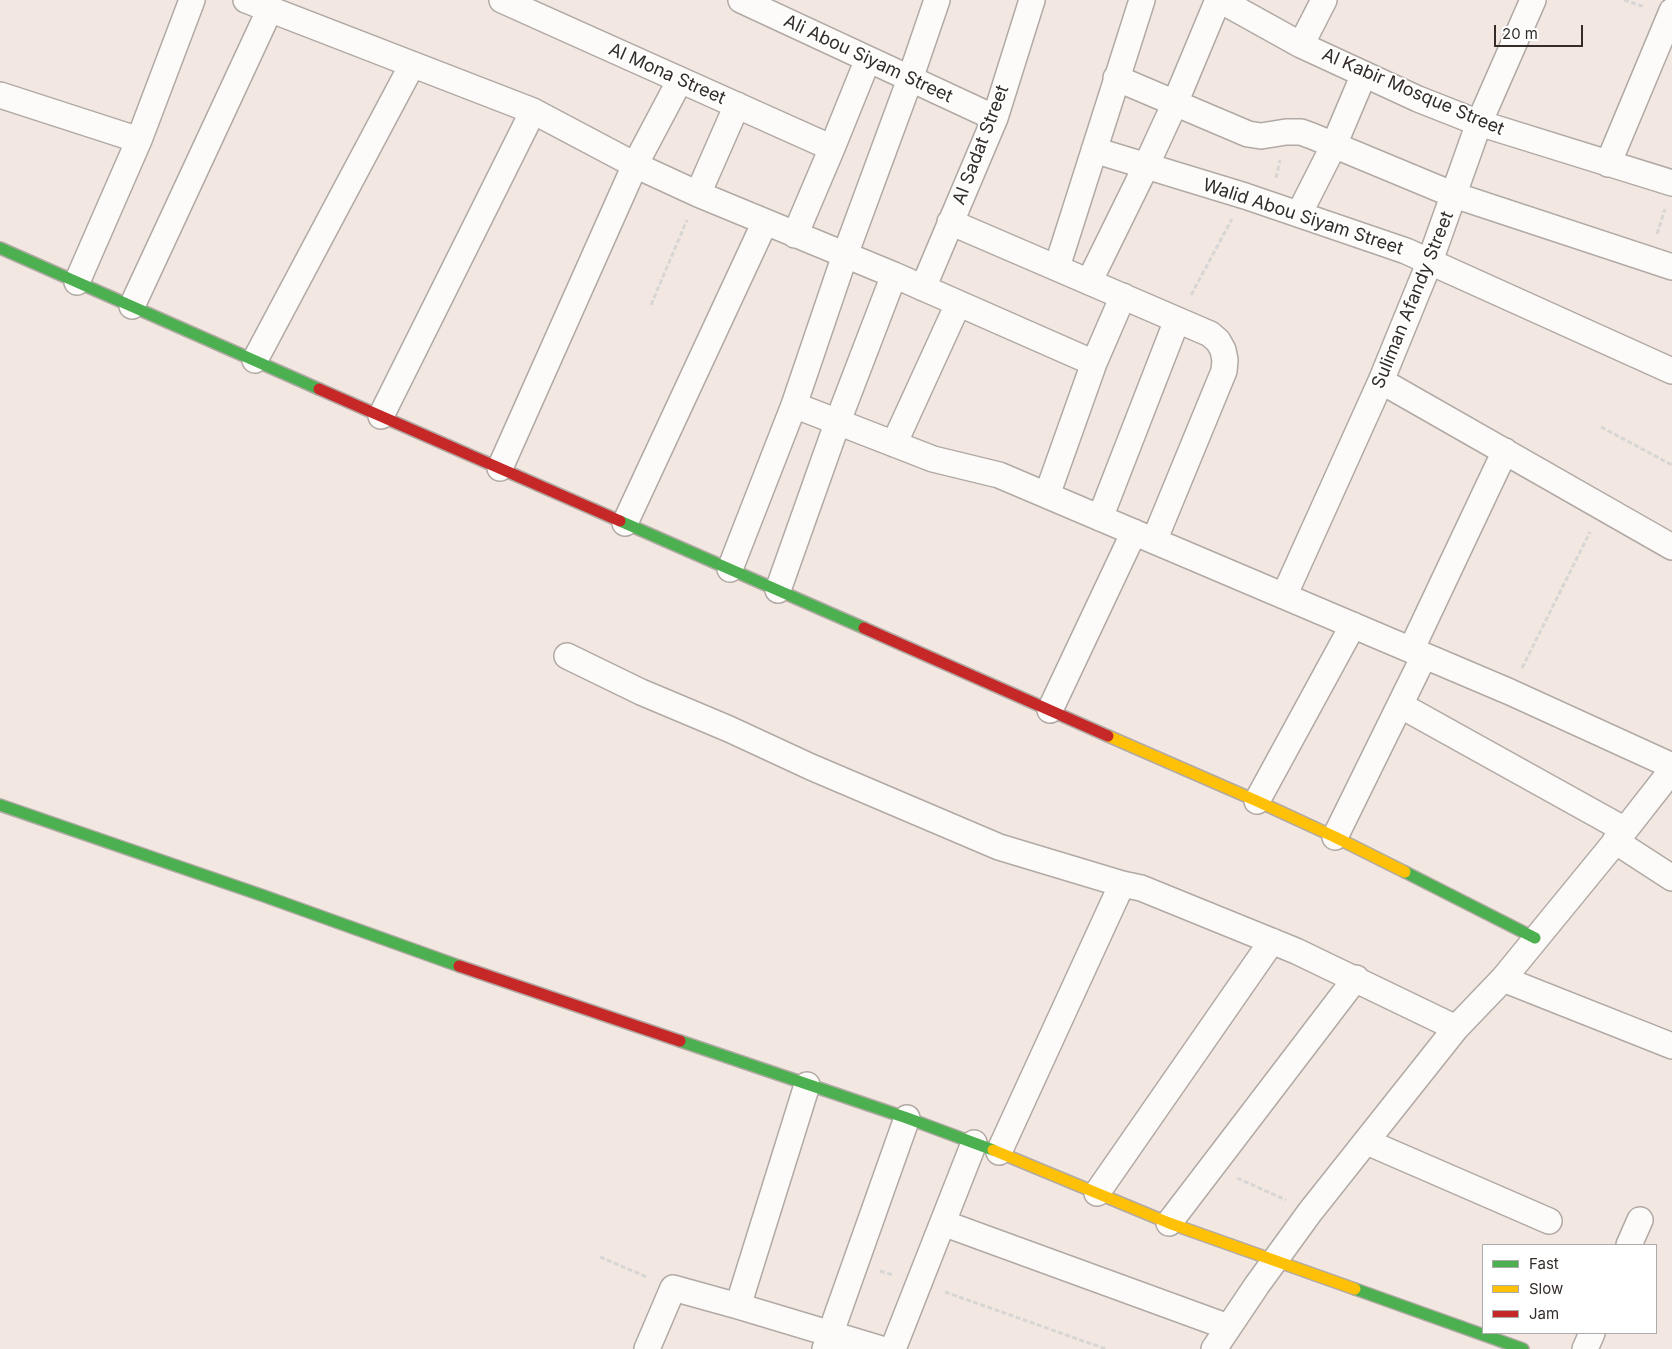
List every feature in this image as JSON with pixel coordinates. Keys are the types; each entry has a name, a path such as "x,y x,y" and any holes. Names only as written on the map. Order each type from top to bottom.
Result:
{"street":[{"path":"77,282 139,140 192,0"},
{"path":"246,0 533,112 635,165 698,194 894,275 1094,363"},
{"name":"Al Mona Street","path":"502,0 832,148"},
{"name":"Ali Abou Siyam Street","path":"741,0 995,118"},
{"path":"730,569 794,405 845,255 937,0"},
{"name":"Al Sadat Street","path":"923,288 995,118 1032,0"},
{"path":"1057,267 1142,0"},
{"path":"1089,282 1146,166 1219,0"},
{"name":"Al Kabir Mosque Street","path":"1219,0 1301,45 1364,74 1479,123 1608,164 1669,193"},
{"path":"1301,45 1324,0"},
{"name":"Suliman Afandy Street","path":"1284,596 1381,381 1430,261 1479,123 1533,0"},
{"path":"132,306 270,9"},
{"path":"1608,164 1672,11"},
{"path":"795,235 868,59"},
{"path":"255,360 412,65"},
{"path":"1299,214 1334,145 1364,74"},
{"path":"1116,78 1248,134 1261,136 1300,132 1454,195 1661,263"},
{"path":"500,468 635,165 680,80"},
{"path":"0,95 139,140"},
{"path":"698,194 737,105"},
{"path":"381,416 533,112"},
{"name":"Walid Abou Siyam Street","path":"1094,150 1245,196 1382,242 1430,261 1672,371"},
{"path":"625,523 765,222"},
{"path":"950,222 1210,334 1218,341 1223,350 1225,360 1221,381 1144,536 1050,710"},
{"path":"0,248 1257,801 1335,837 1535,938"},
{"path":"778,590 838,421 894,275"},
{"path":"1046,495 1094,363 1123,296"},
{"path":"894,444 958,304"},
{"path":"1100,518 1177,320"},
{"path":"1381,381 1672,547"},
{"path":"794,405 933,459 999,475 1510,692 1672,768 1620,836 1503,979 1456,1028 1310,1212 1214,1349"},
{"path":"1335,837 1400,705 1417,653 1505,451"},
{"path":"1257,801 1353,625"},
{"path":"567,656 641,692 729,729 810,767 999,847 1133,888 1141,888 1272,941 1356,978 1456,1028"},
{"path":"1400,705 1620,836 1672,878"},
{"path":"0,804 264,896 403,947 907,1118 999,1152 1169,1224 1523,1349"},
{"path":"999,1152 1122,884"},
{"path":"1097,1193 1272,941"},
{"path":"1169,1224 1356,978"},
{"path":"1503,979 1672,1046"},
{"path":"738,1306 807,1084"},
{"path":"828,1341 907,1118"},
{"path":"1367,1142 1549,1221"},
{"path":"893,1349 974,1143"},
{"path":"1629,1244 1640,1220"},
{"path":"944,1223 1228,1327"},
{"path":"647,1349 673,1288 738,1306 828,1341 881,1349"},
{"path":"1585,1349 1592,1334"}],"path":[{"path":"1271,205 1286,132"},
{"path":"1661,263 1669,193"},
{"path":"651,305 698,194"},
{"path":"1177,320 1245,196"},
{"path":"1601,427 1672,465"},
{"path":"1510,692 1602,507"},
{"path":"1212,1166 1310,1212"},
{"path":"600,1257 673,1288"},
{"path":"856,1264 918,1282 1106,1349"}],"traffic: fast":[{"path":"0,248 319,389"},
{"path":"620,521 864,628"},
{"path":"0,805 264,896 459,966"},
{"path":"1405,872 1535,938"},
{"path":"680,1041 907,1118 993,1150"},
{"path":"1355,1289 1523,1349"}],"traffic: slow":[{"path":"1108,736 1257,801 1405,872"},
{"path":"993,1150 1169,1223 1355,1289"}],"traffic: jam":[{"path":"319,389 620,521"},
{"path":"864,628 1108,736"},
{"path":"459,966 680,1041"}]}
